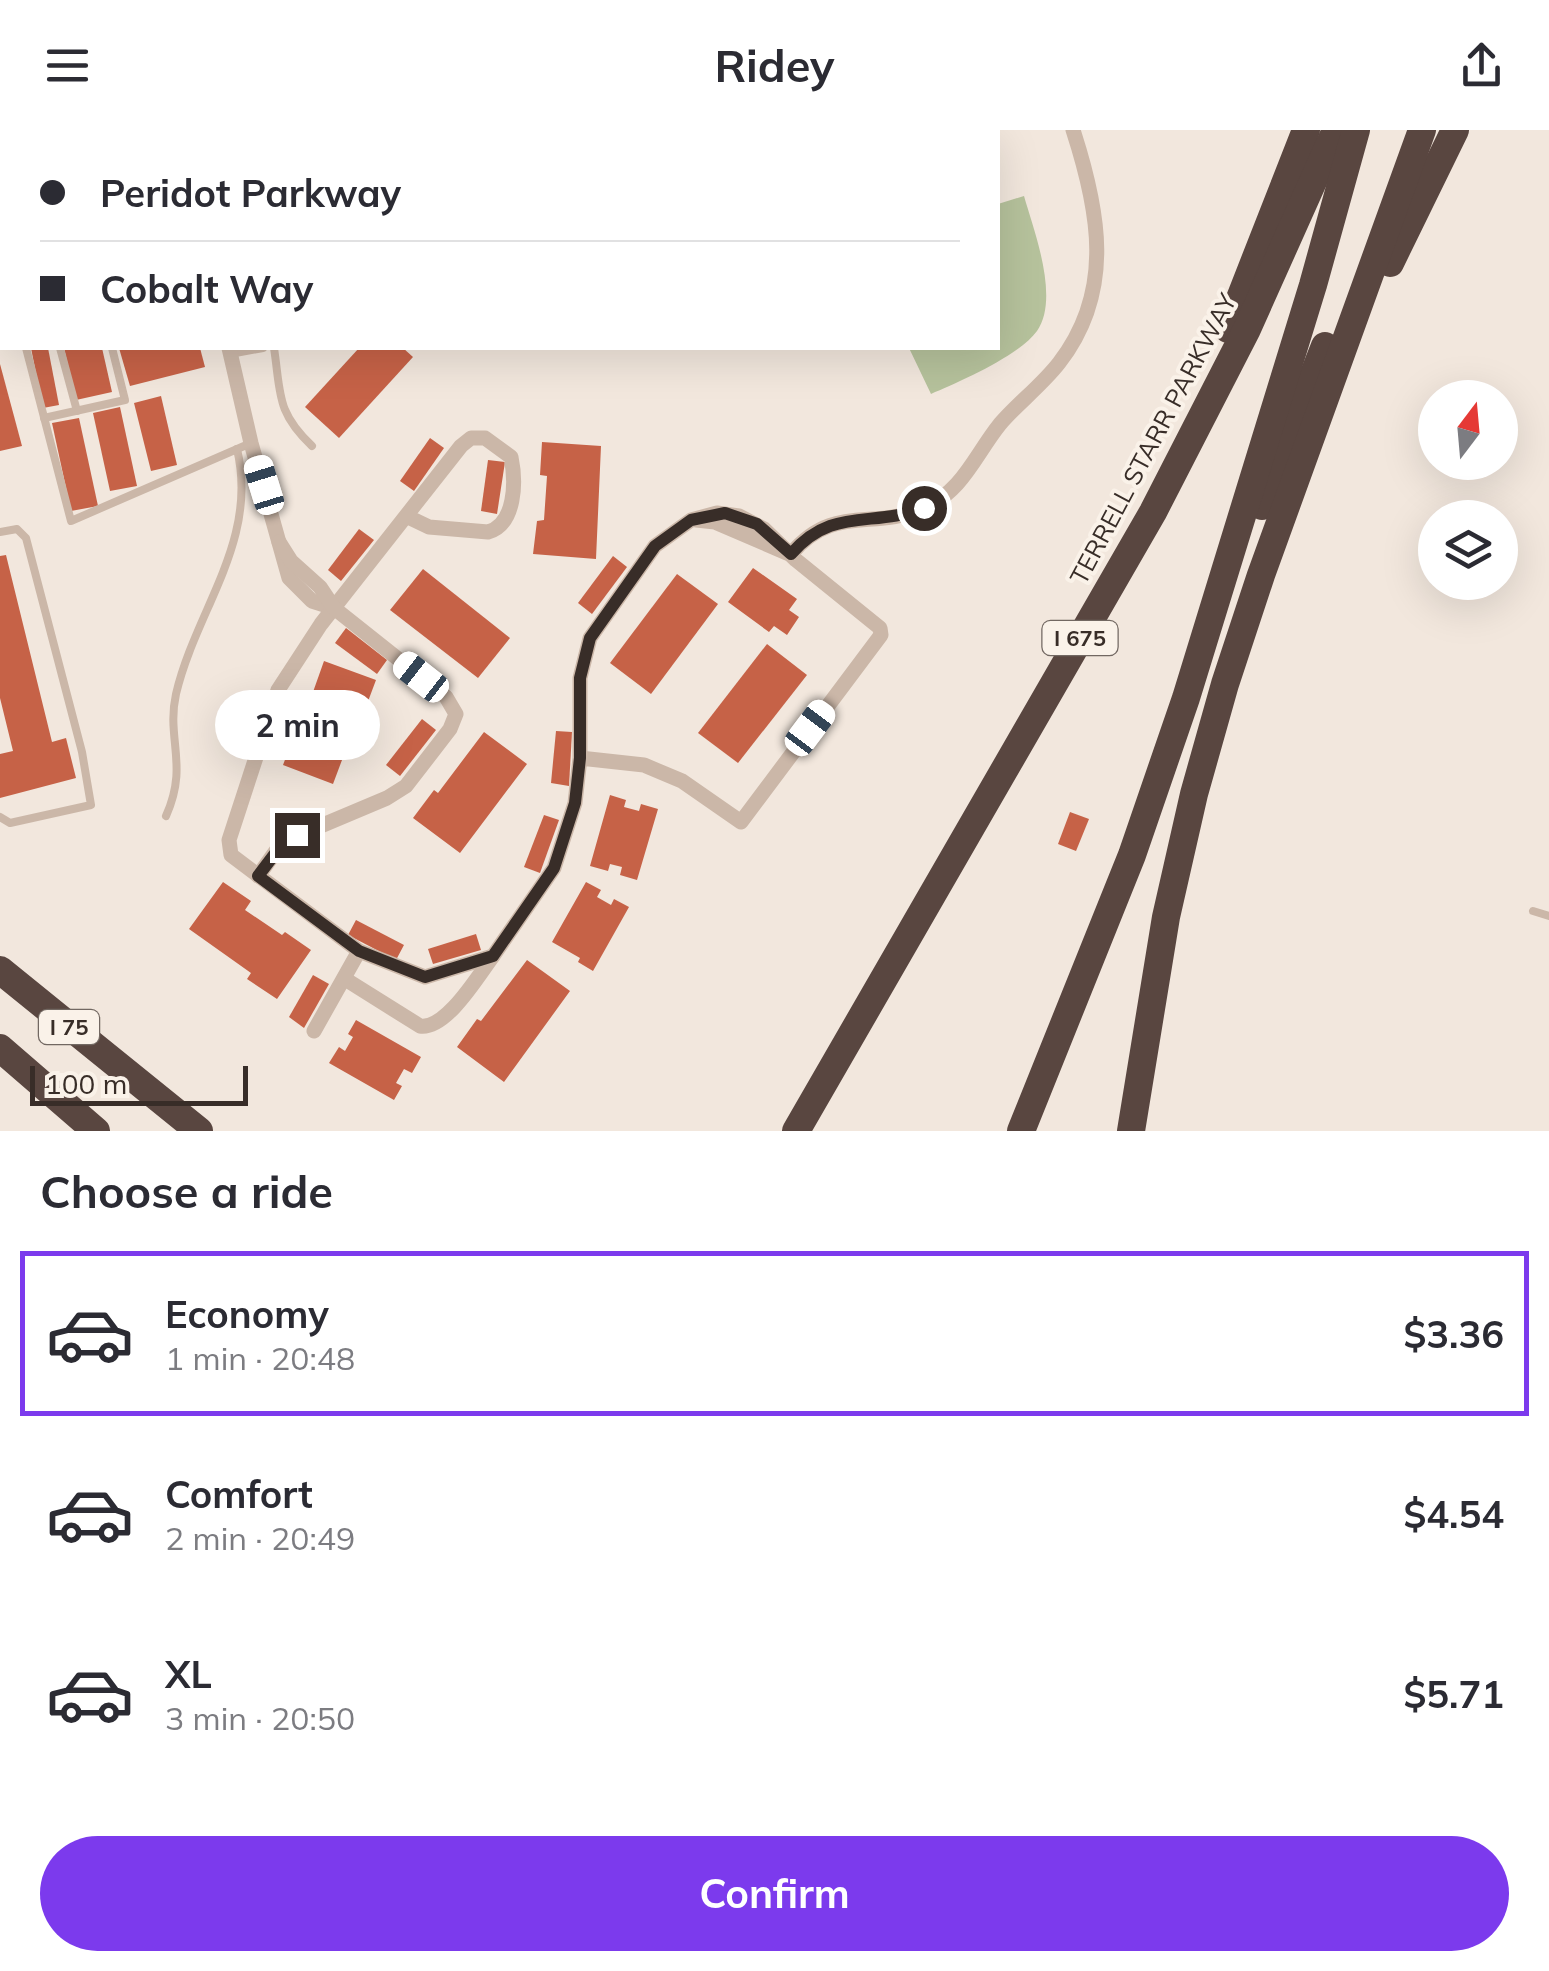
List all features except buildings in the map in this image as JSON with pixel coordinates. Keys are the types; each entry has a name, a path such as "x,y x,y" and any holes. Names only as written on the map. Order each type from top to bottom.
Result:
{"highway":[{"path":"1153,512 1306,130"},
{"name":"TERRELL STARR PARKWAY","path":"796,1131 1153,512 1248,329 1336,130"},
{"path":"1021,1131 1132,855 1186,698 1313,285 1356,130"},
{"path":"1131,1131 1154,979 1194,794 1261,575 1422,130"},
{"path":"1332,381 1456,130"},
{"path":"1186,698 1332,329 1396,201"},
{"name":"I 75","path":"0,970 198,1131"},
{"name":"I 75","path":"0,1048 86,1122"},
{"path":"0,1061 86,1122"}],"street":[{"path":"791,554 811,535 835,522 904,515 942,497 965,477 1002,423 1064,356 1090,303 1099,249 1092,197 1073,130"},
{"path":"229,351 244,446 292,582 312,602 334,608 455,708 455,720 406,786 292,838 276,851 258,876"},
{"path":"406,516 429,527 497,530 508,518 512,457 485,438 471,438 406,516 334,608 278,690 229,840 231,856 359,951 425,977 493,956"},
{"path":"344,979 420,1026 428,1027 445,1017 493,956 554,868 575,803 580,758 580,678 590,638 655,546 691,520 717,512 739,516 764,529 880,628 880,634 740,822 682,781 644,765 580,758"},
{"path":"314,1031 359,951"}],"lane":[{"path":"27,350 71,521 244,446 242,519 176,695 174,724 179,760 176,793 166,816"},
{"path":"61,350 76,411"},
{"path":"44,418 125,400 112,350"},
{"path":"274,350 290,425 312,446"},
{"path":"0,532 16,529 26,538 82,752 91,805 10,823 0,817"},
{"path":"1533,911 1549,916"}],"green space":[{"path":"1024,196 1046,283 1043,317 1037,331 1003,359 931,394 910,350 1000,350 1000,203"}],"route":[{"path":"297,835 280,847 258,876 359,951 425,977 493,956 554,868 575,803 580,758 580,678 590,638 655,546 691,520 725,513 757,524 791,554 811,535 835,522 893,517 924,508"}]}
